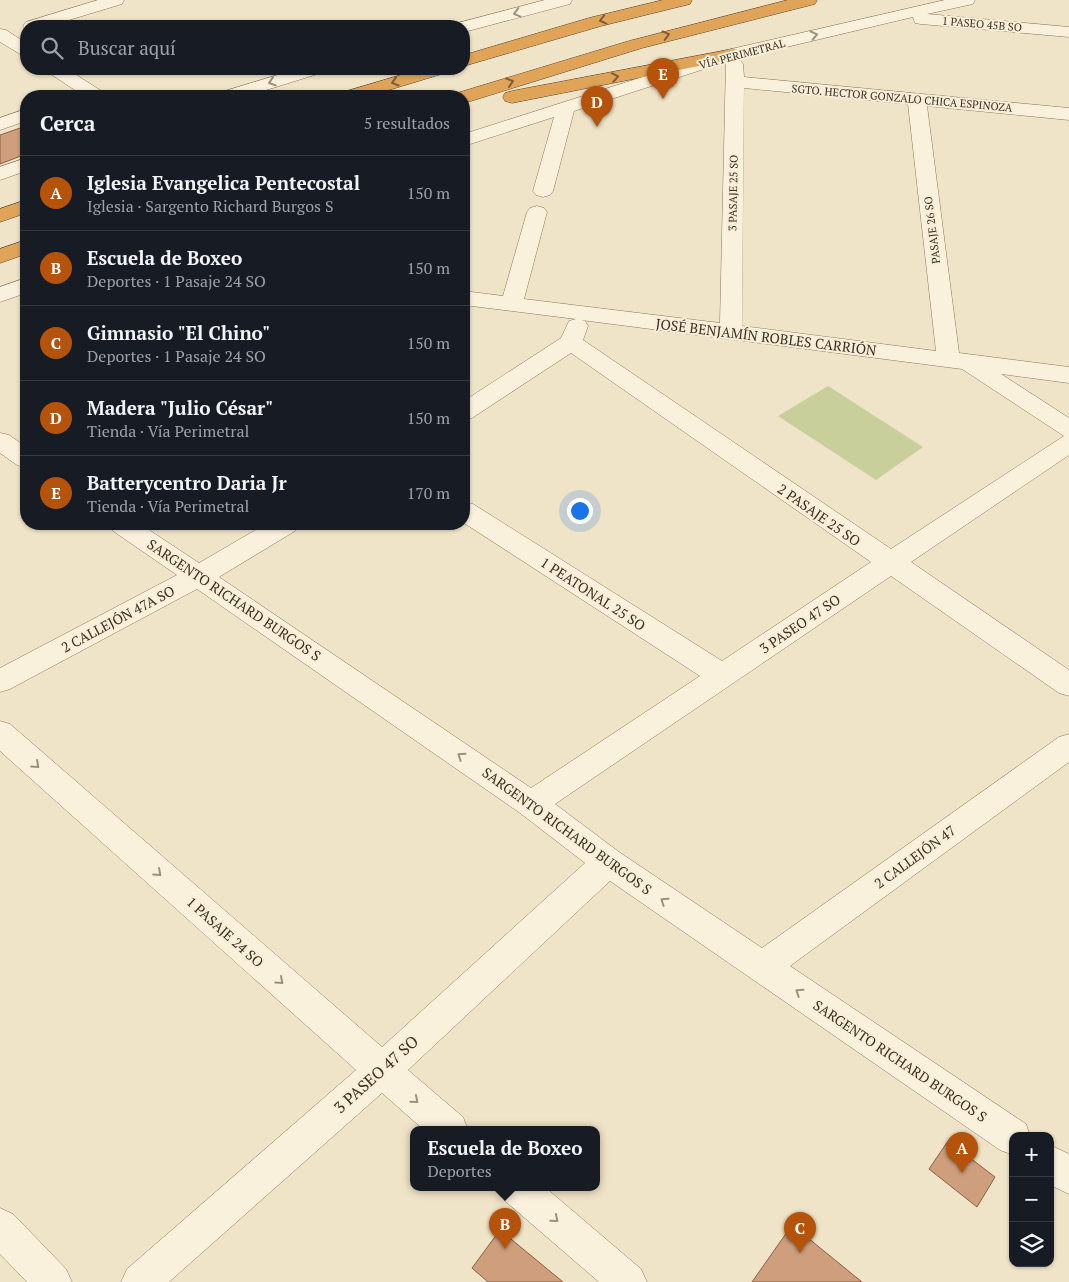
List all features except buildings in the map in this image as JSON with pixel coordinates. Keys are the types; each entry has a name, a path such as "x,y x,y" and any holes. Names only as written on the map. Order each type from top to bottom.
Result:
{"highway":[{"path":"470,59 594,22 684,0"},
{"path":"470,95 608,51 728,19 809,0"},
{"path":"470,105 733,54"},
{"path":"371,90 419,75"},
{"path":"0,216 20,208"},
{"path":"0,257 20,249"}],"street":[{"path":"51,20 116,0"},
{"path":"470,25 538,3 564,0"},
{"name":"VÍA PERIMETRAL","path":"470,138 733,54 967,0"},
{"name":"1 PASEO 45B SO","path":"896,16 1069,32"},
{"path":"1,35 20,30"},
{"path":"1,35 20,46"},
{"name":"3 PASAJE 25 SO","path":"731,332 735,82 733,54"},
{"path":"63,75 82,90"},
{"path":"248,90 296,75"},
{"name":"SGTO. HECTOR GONZALO CHICA ESPINOZA","path":"735,82 1069,114"},
{"name":"PASAJE 26 SO","path":"917,100 957,362"},
{"path":"543,191 566,107"},
{"path":"0,124 20,117"},
{"path":"0,174 20,166"},
{"path":"512,304 537,212"},
{"path":"0,295 20,287"},
{"name":"JOSÉ BENJAMÍN ROBLES CARRIÓN","path":"470,299 1069,375"},
{"path":"470,408 570,342 582,313"},
{"name":"2 PASAJE 25 SO","path":"570,342 890,564 1069,685"},
{"path":"957,362 1069,429"},
{"path":"0,441 20,455"},
{"name":"3 PASEO 47 SO","path":"531,804 1069,443"},
{"name":"1 PEATONAL 25 SO","path":"470,515 722,676"},
{"name":"SARGENTO RICHARD BURGOS S","path":"131,530 531,804 608,862 1009,1134"},
{"name":"2 CALLEJÓN 47A SO","path":"0,681 199,576 276,530"},
{"name":"1 PASAJE 24 SO","path":"0,733 445,1126"},
{"name":"2 CALLEJÓN 47","path":"762,967 1069,746"},
{"name":"3 PASEO 47 SO","path":"140,1282 381,1071 608,862"},
{"path":"1054,1166 1069,1176"},
{"path":"522,1191 628,1282"},
{"path":"0,1227 53,1282"}],"green space":[{"path":"828,386 923,447 876,480 778,416"}],"place":[{"name":"Batterycentro Daria Jr","path":"663,99"},
{"name":"Madera \"Julio César\"","path":"597,127"},
{"name":"Iglesia Evangelica Pentecostal","path":"962,1173"},
{"name":"Escuela de Boxeo","path":"505,1249"},
{"name":"Gimnasio \"El Chino\"","path":"800,1253"}]}
